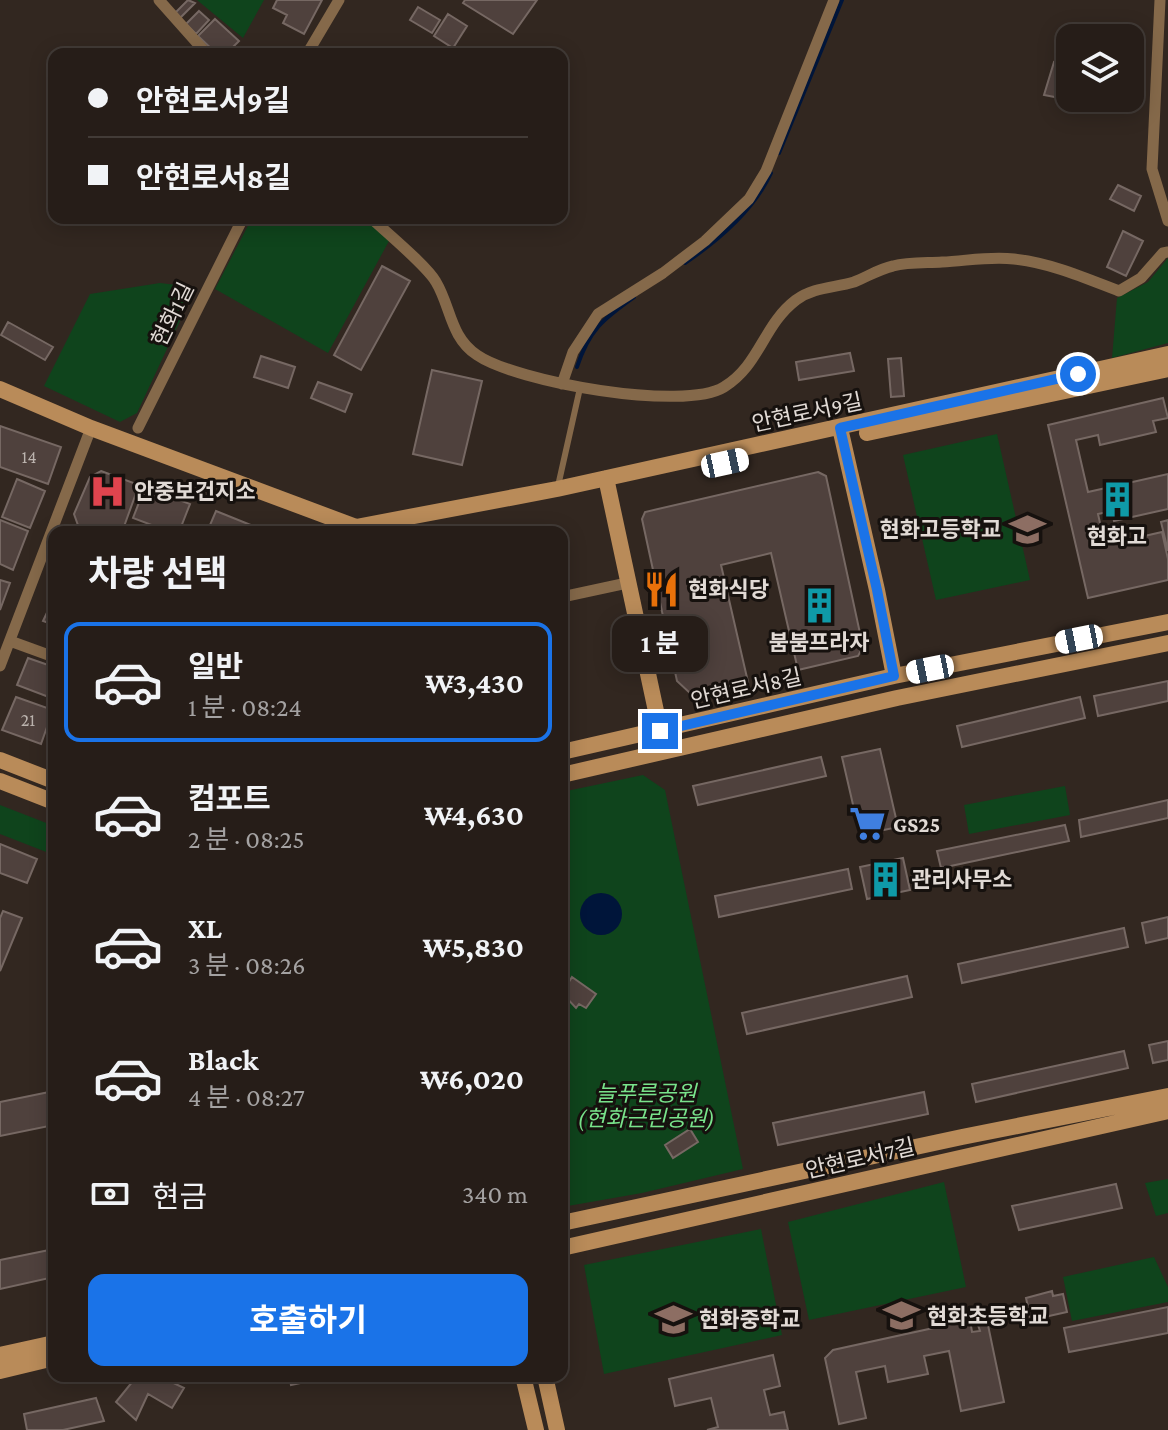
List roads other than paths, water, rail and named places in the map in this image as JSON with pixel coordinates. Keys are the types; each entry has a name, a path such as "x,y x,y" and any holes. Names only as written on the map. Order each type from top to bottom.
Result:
{"street":[{"path":"159,0 202,48"},
{"path":"311,48 339,0"},
{"path":"562,384 573,352 598,314 663,273 705,241 749,199 766,171 834,0"},
{"path":"1160,0 1152,169 1168,221"},
{"name":"현화1길","path":"138,428 240,224"},
{"path":"377,224 435,280 457,336 476,354 499,367 580,388 691,397 722,389 740,376 752,361 774,320 798,299 822,287 855,281 894,265 985,258 1014,259 1061,269 1119,291 1141,278 1163,253 1168,252"},
{"name":"안현로서9길","path":"841,433 1168,354"},
{"name":"안현로서9길","path":"408,526 841,433 1168,369"},
{"path":"0,389 90,432"},
{"path":"0,398 341,526"},
{"path":"56,526 90,432"},
{"path":"841,433 894,676"},
{"path":"607,483 666,752"},
{"name":"안현로서9길","path":"372,526 557,489 607,483"},
{"path":"0,666 48,546"},
{"path":"568,596 627,583"},
{"name":"안현로서8길","path":"568,751 894,676 1168,622"},
{"path":"10,641 48,655"},
{"name":"안현로서8길","path":"568,774 897,698 1168,643"},
{"path":"0,760 48,779"},
{"path":"0,781 48,800"},
{"name":"안현로서7길","path":"568,1247 1119,1114 1168,1096"},
{"name":"안현로서7길","path":"568,1222 962,1137 1119,1114 1168,1111"},
{"path":"0,1355 48,1344"},
{"path":"0,1371 48,1359"},
{"path":"524,1382 536,1430"},
{"path":"546,1382 557,1430"}],"lane":[{"path":"557,489 580,388"}],"water":[{"path":"601,893 616,899 622,914 616,929 601,935 586,929 580,914 586,899"}],"waterway":[{"path":"779,153 842,0"},
{"path":"685,263 734,223 764,187 771,173"},
{"path":"577,367 598,326 634,297"}],"place":[{"name":"안중보건지소","path":"108,491"},
{"name":"현화고","path":"1117,500"},
{"name":"현화고등학교","path":"1027,529"},
{"name":"현화식당","path":"662,589"},
{"name":"붐붐프라자","path":"819,606"},
{"name":"GS25","path":"867,824"},
{"name":"관리사무소","path":"885,879"},
{"name":"현화초등학교","path":"901,1316"},
{"name":"현화중학교","path":"673,1319"}],"park label":[{"name":"늘푸른공원 (현화근린공원)","path":"646,1106"}]}
